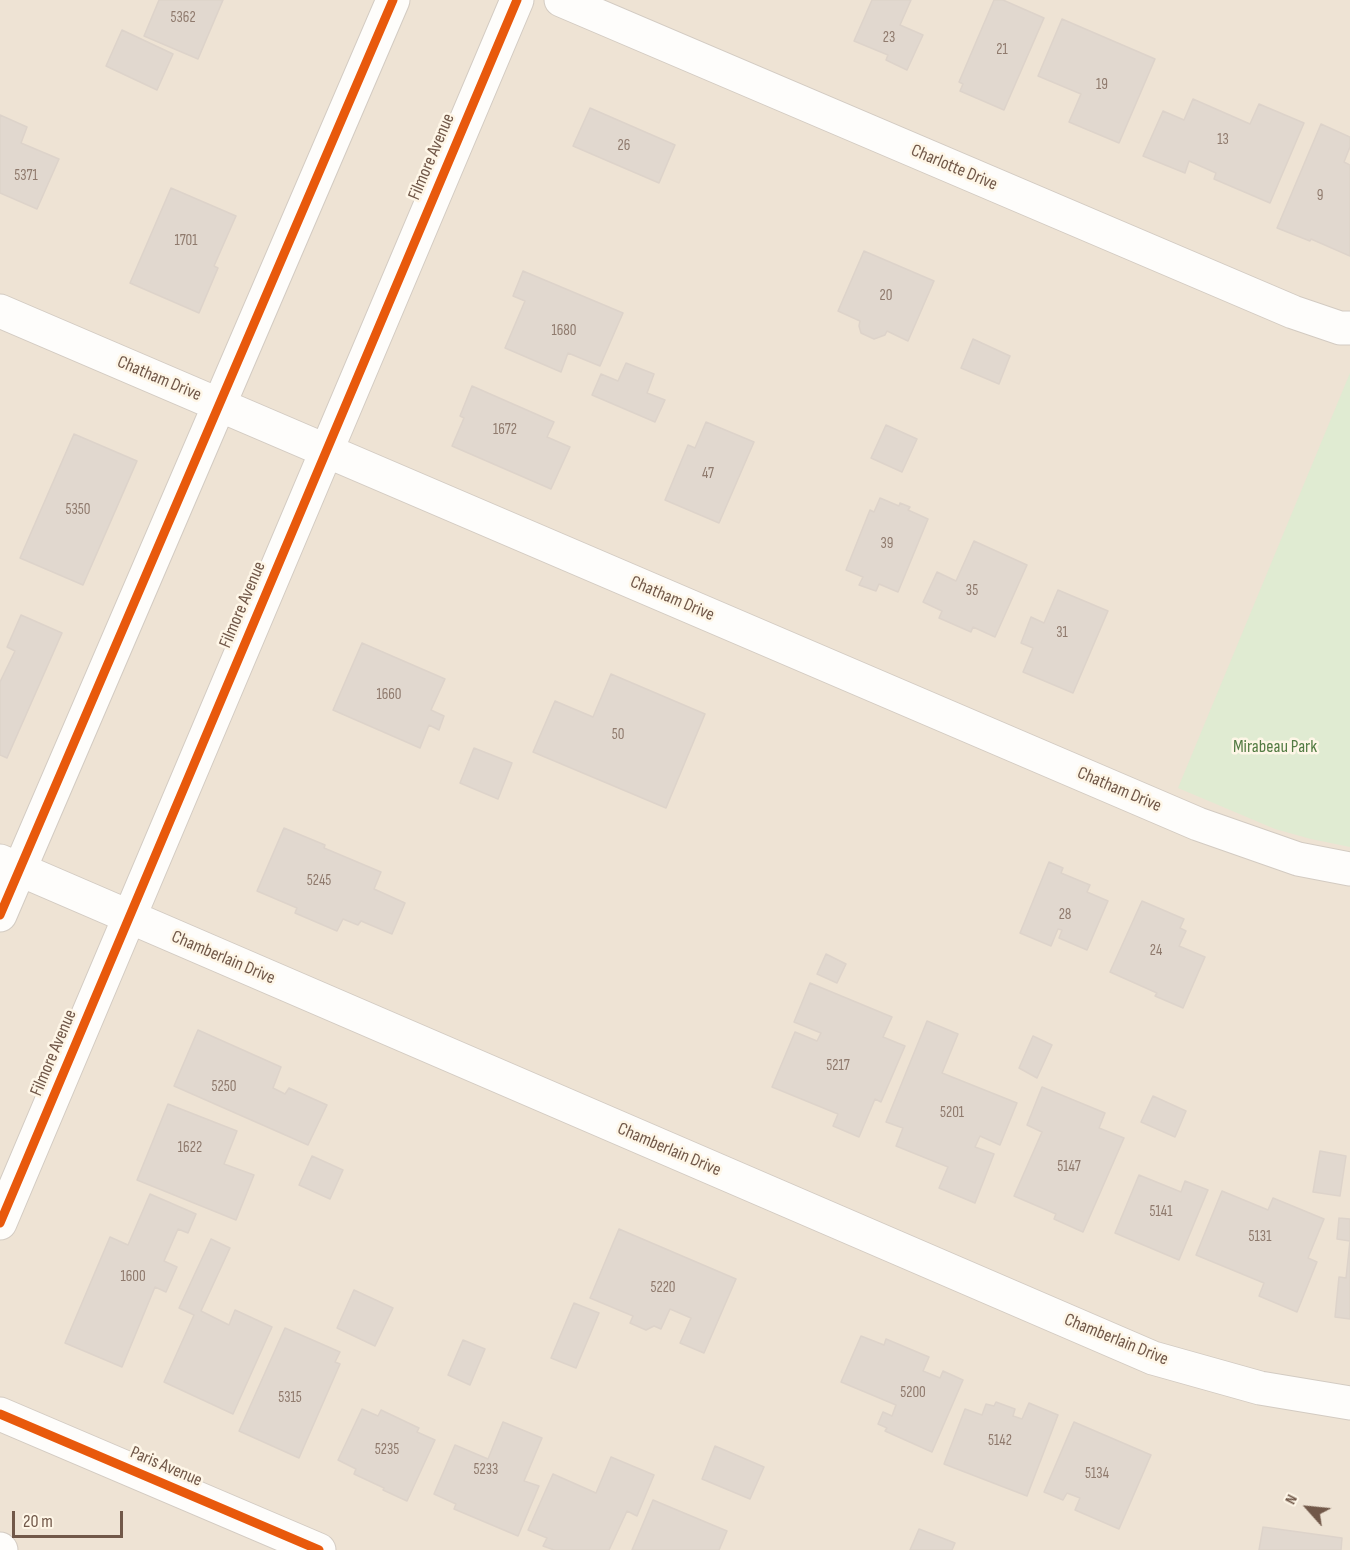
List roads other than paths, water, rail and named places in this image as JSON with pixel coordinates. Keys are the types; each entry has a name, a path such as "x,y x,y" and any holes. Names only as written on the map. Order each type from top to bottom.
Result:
{"street":[{"path":"0,915 10,866 219,404 393,0"},
{"name":"Filmore Avenue","path":"0,1223 517,0"},
{"name":"Charlotte Drive","path":"561,0 1293,312 1340,328 1350,328"},
{"name":"Chatham Drive","path":"0,311 1198,824 1298,859 1350,869"},
{"name":"Chamberlain Drive","path":"10,866 1153,1358 1260,1388 1350,1403"},
{"name":"Paris Avenue","path":"0,1414 320,1550"}],"park label":[{"name":"Mirabeau Park","path":"1275,747"}]}
